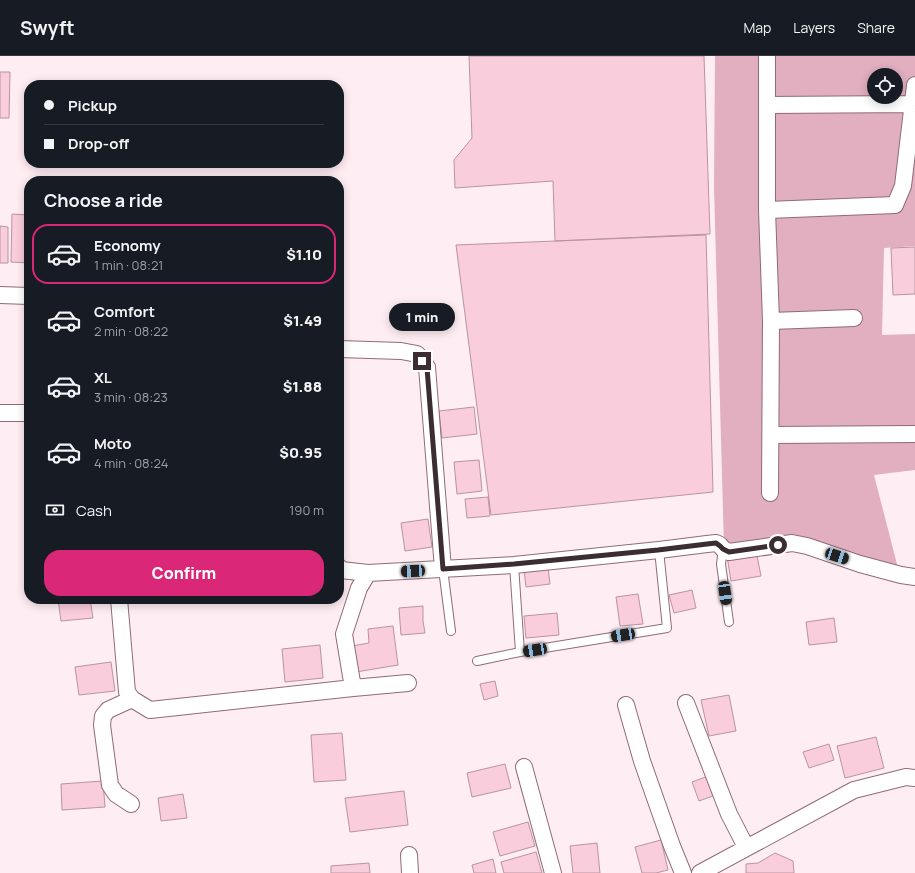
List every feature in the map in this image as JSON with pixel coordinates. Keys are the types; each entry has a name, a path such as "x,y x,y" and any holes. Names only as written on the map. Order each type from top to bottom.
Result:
{"street":[{"path":"767,56 767,210 771,321 770,493"},
{"path":"767,210 895,205 903,186 915,85"},
{"path":"767,105 913,104"},
{"path":"0,295 24,296"},
{"path":"771,321 854,318"},
{"path":"344,349 401,351 417,354 427,368 443,569"},
{"path":"0,413 24,413"},
{"path":"771,436 915,434"},
{"path":"344,570 368,573 514,564 716,543 729,552 792,543 807,546 860,564 901,575 915,577"},
{"path":"353,688 344,634 359,588 368,573"},
{"path":"119,604 127,692 132,699 150,710 408,683"},
{"path":"131,804 116,794 110,785 102,725 103,716 108,710 132,699"},
{"path":"686,703 729,814 746,847"},
{"path":"626,705 642,761 683,873"},
{"path":"524,767 553,873"},
{"path":"700,873 854,790 906,777 915,778"},
{"path":"409,855 410,873"}],"lane":[{"path":"723,549 721,564 729,622"},
{"path":"476,661 520,652 668,628 658,550"},
{"path":"514,564 520,652"},
{"path":"443,569 451,630"}],"shaded area":[{"path":"715,56 915,56 915,246 884,248 882,335 915,334 915,470 874,475 899,572 795,538 724,547 714,187"}],"building":[{"path":"469,56 704,56 710,234 555,241 553,181 455,188 454,160 472,138"},
{"path":"0,72 10,72 9,118 0,118"},
{"path":"12,214 24,215 24,263 11,262"},
{"path":"0,226 8,227 8,263 0,263"},
{"path":"706,235 713,492 491,515 456,245"},
{"path":"915,247 915,294 893,295 891,248"},
{"path":"474,407 477,434 442,438 439,411"},
{"path":"479,460 482,491 457,494 454,462"},
{"path":"488,497 490,516 467,518 465,499"},
{"path":"428,519 432,547 405,551 401,523"},
{"path":"756,551 761,576 731,581 727,556"},
{"path":"548,567 550,584 526,587 524,570"},
{"path":"692,590 696,608 674,613 669,595"},
{"path":"638,594 643,624 620,626 616,597"},
{"path":"59,604 91,604 93,618 61,621"},
{"path":"423,606 425,633 401,635 399,608"},
{"path":"557,613 559,635 526,638 524,616"},
{"path":"834,618 837,642 809,645 806,622"},
{"path":"393,626 398,665 356,672 352,646 369,643 368,629"},
{"path":"320,645 323,678 285,682 282,649"},
{"path":"111,662 115,691 79,695 75,667"},
{"path":"495,681 498,696 484,700 480,684"},
{"path":"729,695 736,731 709,736 701,700"},
{"path":"342,733 346,780 314,782 311,735"},
{"path":"876,737 884,768 845,778 837,746"},
{"path":"829,744 834,760 809,768 803,752"},
{"path":"505,764 511,788 472,797 467,773"},
{"path":"711,775 718,794 699,801 692,782"},
{"path":"103,781 105,807 62,810 61,784"},
{"path":"404,791 408,825 350,832 345,798"},
{"path":"183,794 187,818 161,821 158,798"},
{"path":"528,822 535,846 500,856 493,832"},
{"path":"661,840 668,870 656,873 642,873 635,847"},
{"path":"597,843 600,873 573,873 570,846"},
{"path":"536,852 542,873 504,873 501,862"},
{"path":"775,853 793,861 794,873 746,873 746,864 758,863"},
{"path":"493,859 496,873 474,873 472,865"},
{"path":"369,863 370,873 331,873 331,866"}],"route":[{"path":"422,361 427,368 443,569 514,564 716,543 729,552 778,545"}]}
